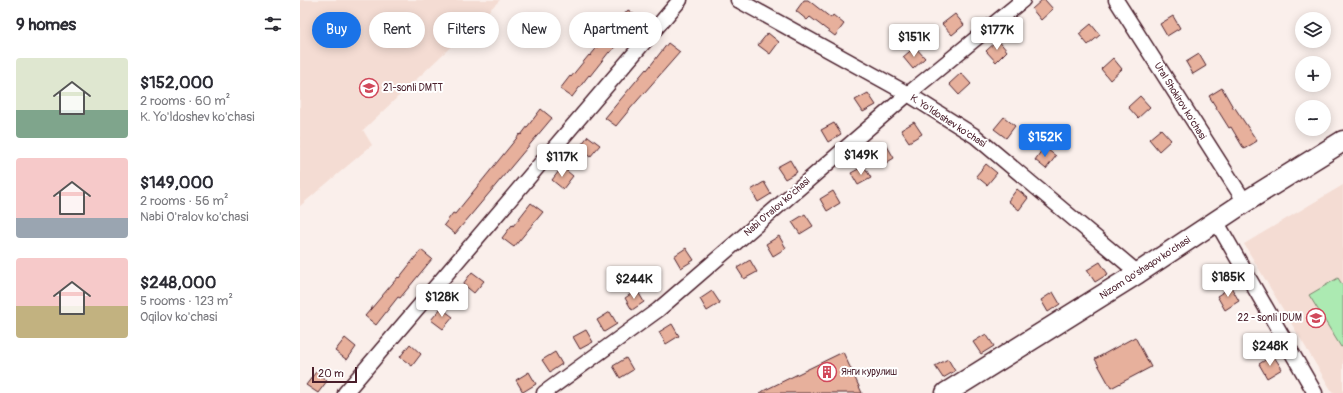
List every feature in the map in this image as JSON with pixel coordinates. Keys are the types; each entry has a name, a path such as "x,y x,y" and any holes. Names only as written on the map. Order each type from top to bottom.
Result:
{"main road":[{"name":"Nizom Qo'shaqov ko'chasi","path":"946,393 1138,273 1245,202 1343,141"}],"street":[{"path":"345,393 680,0"},
{"name":"K. Yo'ldoshev ko'chasi","path":"738,0 908,94 975,136 1138,273"},
{"name":"Nabi O'ralov ko'chasi","path":"544,393 658,310 908,94 1023,0"},
{"name":"Ural Shokirov ko'chasi","path":"1116,0 1245,202"},
{"path":"1216,221 1315,393"}],"shaded area":[{"name":"21-sonli DMTT","path":"300,0 500,0 487,12 433,12 433,48 449,48 363,130 372,145 300,206"},
{"name":"22 - sonli IDUM","path":"1343,185 1343,393 1333,393 1244,244"}],"green space":[{"path":"1338,278 1343,286 1343,346 1341,347 1309,295"}],"building":[{"path":"804,0 808,0 831,18 833,15 844,24 835,36 810,17 807,20 796,11"},
{"path":"1042,0 1045,0 1053,9 1041,20 1032,9"},
{"path":"955,14 964,25 952,35 942,24"},
{"path":"1173,16 1180,28 1167,36 1160,24"},
{"path":"1091,24 1100,35 1088,45 1079,34"},
{"path":"768,33 779,42 770,54 758,45"},
{"path":"998,40 1007,51 996,62 986,51"},
{"path":"668,43 680,52 616,126 605,118 646,69 647,70"},
{"path":"915,47 925,58 913,69 903,57"},
{"path":"597,48 614,48 610,53 609,52 590,76 589,75 572,97 560,89 589,55 590,56"},
{"path":"1199,54 1206,66 1193,74 1186,62"},
{"path":"1113,58 1122,69 1110,80 1101,69"},
{"path":"961,73 971,84 959,95 949,84"},
{"path":"1222,88 1234,109 1235,108 1257,141 1244,149 1231,127 1229,128 1209,96"},
{"path":"868,93 876,105 863,112 855,100"},
{"path":"1140,96 1150,107 1138,118 1128,107"},
{"path":"541,109 552,118 455,234 444,225 453,213 455,214"},
{"path":"1004,117 1015,126 1006,138 994,129"},
{"path":"914,122 922,134 909,142 901,130"},
{"path":"834,123 841,134 828,142 821,130"},
{"path":"1161,129 1171,140 1159,151 1149,139"},
{"path":"588,136 600,145 590,157 579,148"},
{"path":"887,146 894,158 881,166 874,154"},
{"path":"1044,147 1056,156 1046,169 1035,160"},
{"path":"790,160 797,172 785,179 777,167"},
{"path":"986,164 997,173 987,185 976,176"},
{"path":"864,166 871,178 858,185 851,173"},
{"path":"562,167 573,176 563,189 552,180"},
{"path":"764,182 771,194 758,202 751,190"},
{"path":"1017,189 1028,198 1019,210 1008,201"},
{"path":"833,191 840,203 827,211 820,199"},
{"path":"531,203 543,212 514,247 502,238"},
{"path":"805,214 813,226 800,234 792,222"},
{"path":"779,236 786,248 773,256 766,244"},
{"path":"686,248 694,260 681,268 674,256"},
{"path":"421,250 432,259 400,298 398,297 376,325 365,316 398,277 399,278"},
{"path":"750,260 757,272 744,279 737,268"},
{"path":"1100,262 1108,274 1095,282 1087,270"},
{"path":"472,272 484,281 474,293 463,284"},
{"path":"1231,287 1239,301 1225,310 1217,296"},
{"path":"637,290 644,302 632,310 625,298"},
{"path":"712,291 720,303 707,311 700,299"},
{"path":"1053,292 1060,304 1048,312 1041,300"},
{"path":"441,308 453,317 443,329 431,320"},
{"path":"610,312 617,324 604,332 597,320"},
{"path":"672,324 679,336 666,344 659,332"},
{"path":"586,330 593,342 580,349 573,337"},
{"path":"986,334 994,346 981,354 973,342"},
{"path":"1135,337 1151,367 1111,388 1095,359"},
{"path":"345,338 356,347 347,360 335,351"},
{"path":"410,344 421,354 412,366 400,357"},
{"path":"555,352 562,364 550,372 542,360"},
{"name":"Янги курулиш","path":"843,352 862,393 759,393"},
{"path":"1273,355 1282,369 1267,378 1259,364"},
{"path":"626,358 633,370 620,378 613,366"},
{"path":"948,359 955,371 943,378 935,366"},
{"path":"316,372 327,381 318,393 306,385"},
{"path":"529,372 536,384 523,392 516,380"}],"place":[{"name":"21-sonli DMTT","path":"369,88"},
{"name":"22 - sonli IDUM","path":"1316,318"},
{"name":"Янги курулиш","path":"827,372"}]}
